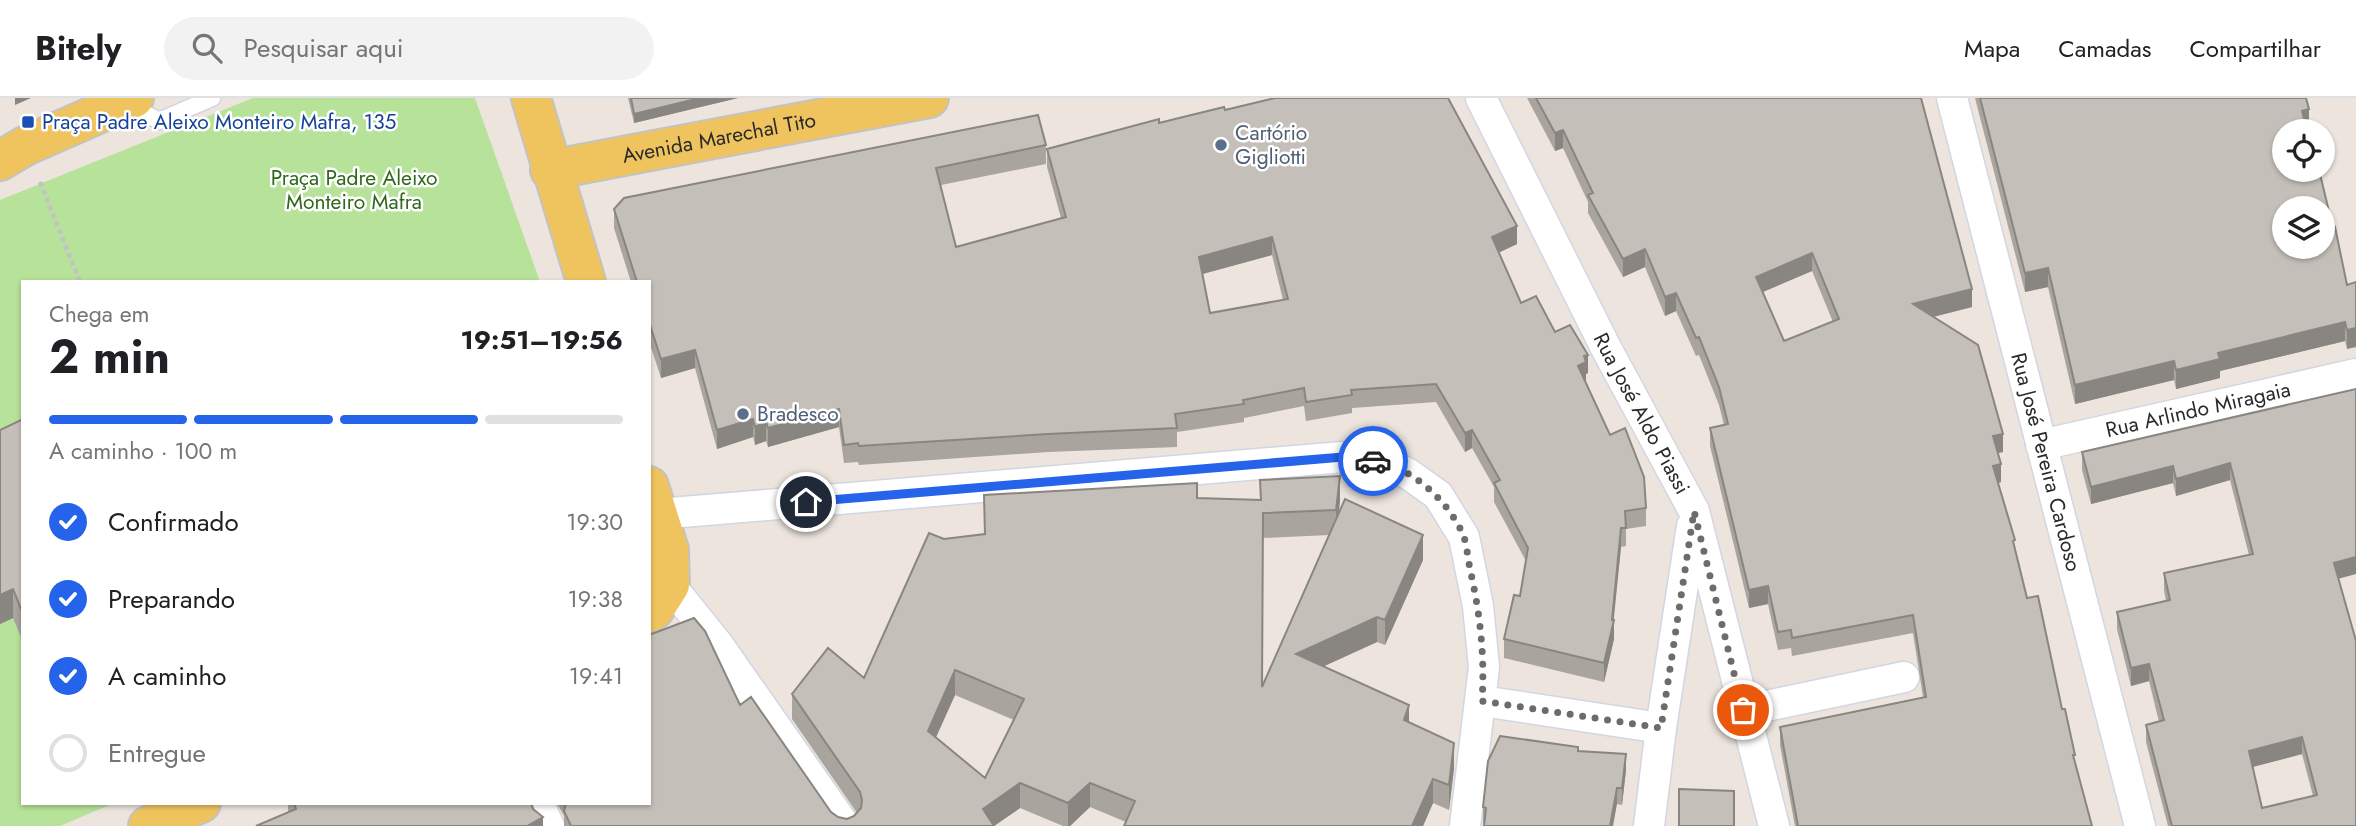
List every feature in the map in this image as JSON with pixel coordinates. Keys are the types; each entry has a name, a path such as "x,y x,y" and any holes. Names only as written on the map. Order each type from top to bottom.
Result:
{"main road":[{"path":"531,98 550,170 585,280"},
{"name":"Avenida Marechal Tito","path":"550,170 830,107 929,98"},
{"path":"12,154 121,101"},
{"path":"654,500 669,550 659,599"},
{"path":"148,826 196,805"}],"street":[{"name":"Rua José Aldo Piassi","path":"1481,98 1606,348 1694,511 1774,826"},
{"name":"Rua José Pereira Cardoso","path":"1952,98 2140,826"},
{"name":"Rua Arlindo Miragaia","path":"2041,445 2356,374"},
{"path":"654,500 1343,457 1382,462 1407,473 1438,495 1464,537 1478,606 1485,667 1465,826"},
{"path":"1649,826 1694,511"},
{"path":"659,599 719,646 845,826"},
{"path":"1743,710 1904,677"},
{"path":"1482,701 1661,728"},
{"path":"539,805 550,826"}],"lane":[{"path":"121,101 159,121 212,98"}],"path":[{"path":"12,154 79,280"}],"green space":[{"name":"Praça Padre Aleixo Monteiro Mafra","path":"253,98 475,98 539,280 21,280 21,805 109,805 60,826 0,826 0,200"}],"building":[{"path":"631,98 700,98 634,114"},
{"path":"1275,98 1448,98 1517,226 1492,237 1521,303 1536,296 1555,332 1570,325 1588,355 1584,356 1586,362 1578,366 1610,435 1625,428 1644,477 1646,508 1625,511 1626,528 1621,528 1614,620 1604,663 1504,639 1514,595 1520,596 1528,548 1494,483 1500,480 1472,430 1465,433 1436,384 1351,390 1352,395 1306,402 1304,388 1243,400 1244,404 1175,414 1177,428 859,446 858,443 844,445 839,409 768,428 766,422 755,427 753,419 717,430 695,350 661,359 651,328 651,280 636,280 614,209 624,198 1038,115 1046,145 936,168 956,247 1066,217 1047,149 1159,119 1159,123 1224,107 1225,110","holes":["1272,237 1288,299 1210,313 1199,257"]},
{"path":"1536,98 1921,98 1972,289 1913,304 1978,345 2003,434 1993,436 2001,464 1993,466 2015,540 2013,541 2027,598 2038,596 2062,709 2065,709 2073,755 2092,826 1798,826 1780,727 1926,697 1913,615 1792,638 1791,630 1778,632 1768,586 1749,590 1710,428 1728,424 1719,387 1699,337 1696,338 1676,293 1665,297 1645,249 1623,259 1588,195 1593,193 1563,130 1555,133","holes":["1812,253 1839,319 1784,341 1756,277"]},
{"path":"1980,98 2306,98 2309,109 2302,111 2304,119 2272,119 2272,182 2322,182 2325,196 2272,196 2272,259 2335,259 2335,227 2347,285 2356,282 2356,328 2347,330 2345,322 2218,353 2220,359 2176,370 2174,361 2075,385 2048,268 2025,273"},
{"path":"2356,389 2356,557 2334,563 2356,641 2356,826 2172,826 2146,725 2164,720 2149,664 2131,668 2117,612 2170,600 2164,573 2253,554 2230,463 2176,479 2173,466 2091,487 2082,452","holes":["2302,737 2317,795 2262,808 2249,751"]},
{"path":"21,420 21,609 13,589 0,595 0,430"},
{"path":"1340,476 1336,510 1263,513 1262,687 1345,499 1423,535 1385,620 1377,617 1296,654 1409,705 1404,720 1454,743 1449,785 1433,779 1412,826 1124,826 1135,801 1090,783 1068,803 1020,783 983,809 994,826 571,826 564,811 566,805 651,805 651,634 694,618 705,631 740,705 751,697 831,812 847,819 861,808 860,792 792,694 828,648 864,678 929,533 944,539 985,534 984,495 1197,483 1197,498 1261,500 1260,480","holes":["955,670 1024,699 985,778 928,731"]},
{"path":"1500,736 1578,747 1578,751 1626,754 1622,788 1617,788 1610,826 1484,826 1486,808 1483,807 1488,761"},
{"path":"1679,789 1734,791 1734,826 1679,826"},
{"path":"295,805 532,805 543,817 527,826 256,826 296,809"}],"way so far":[{"path":"1373,461 1407,473 1438,495 1464,537 1478,606 1485,667 1482,701 1661,728 1694,511 1743,710"}],"place":[{"name":"Praça Padre Aleixo Monteiro Mafra, 135","path":"28,122"},
{"name":"Cartório Gigliotti","path":"1221,145"},
{"name":"Bradesco","path":"743,414"}],"route":[{"path":"806,502 1343,457 1373,461"}]}
